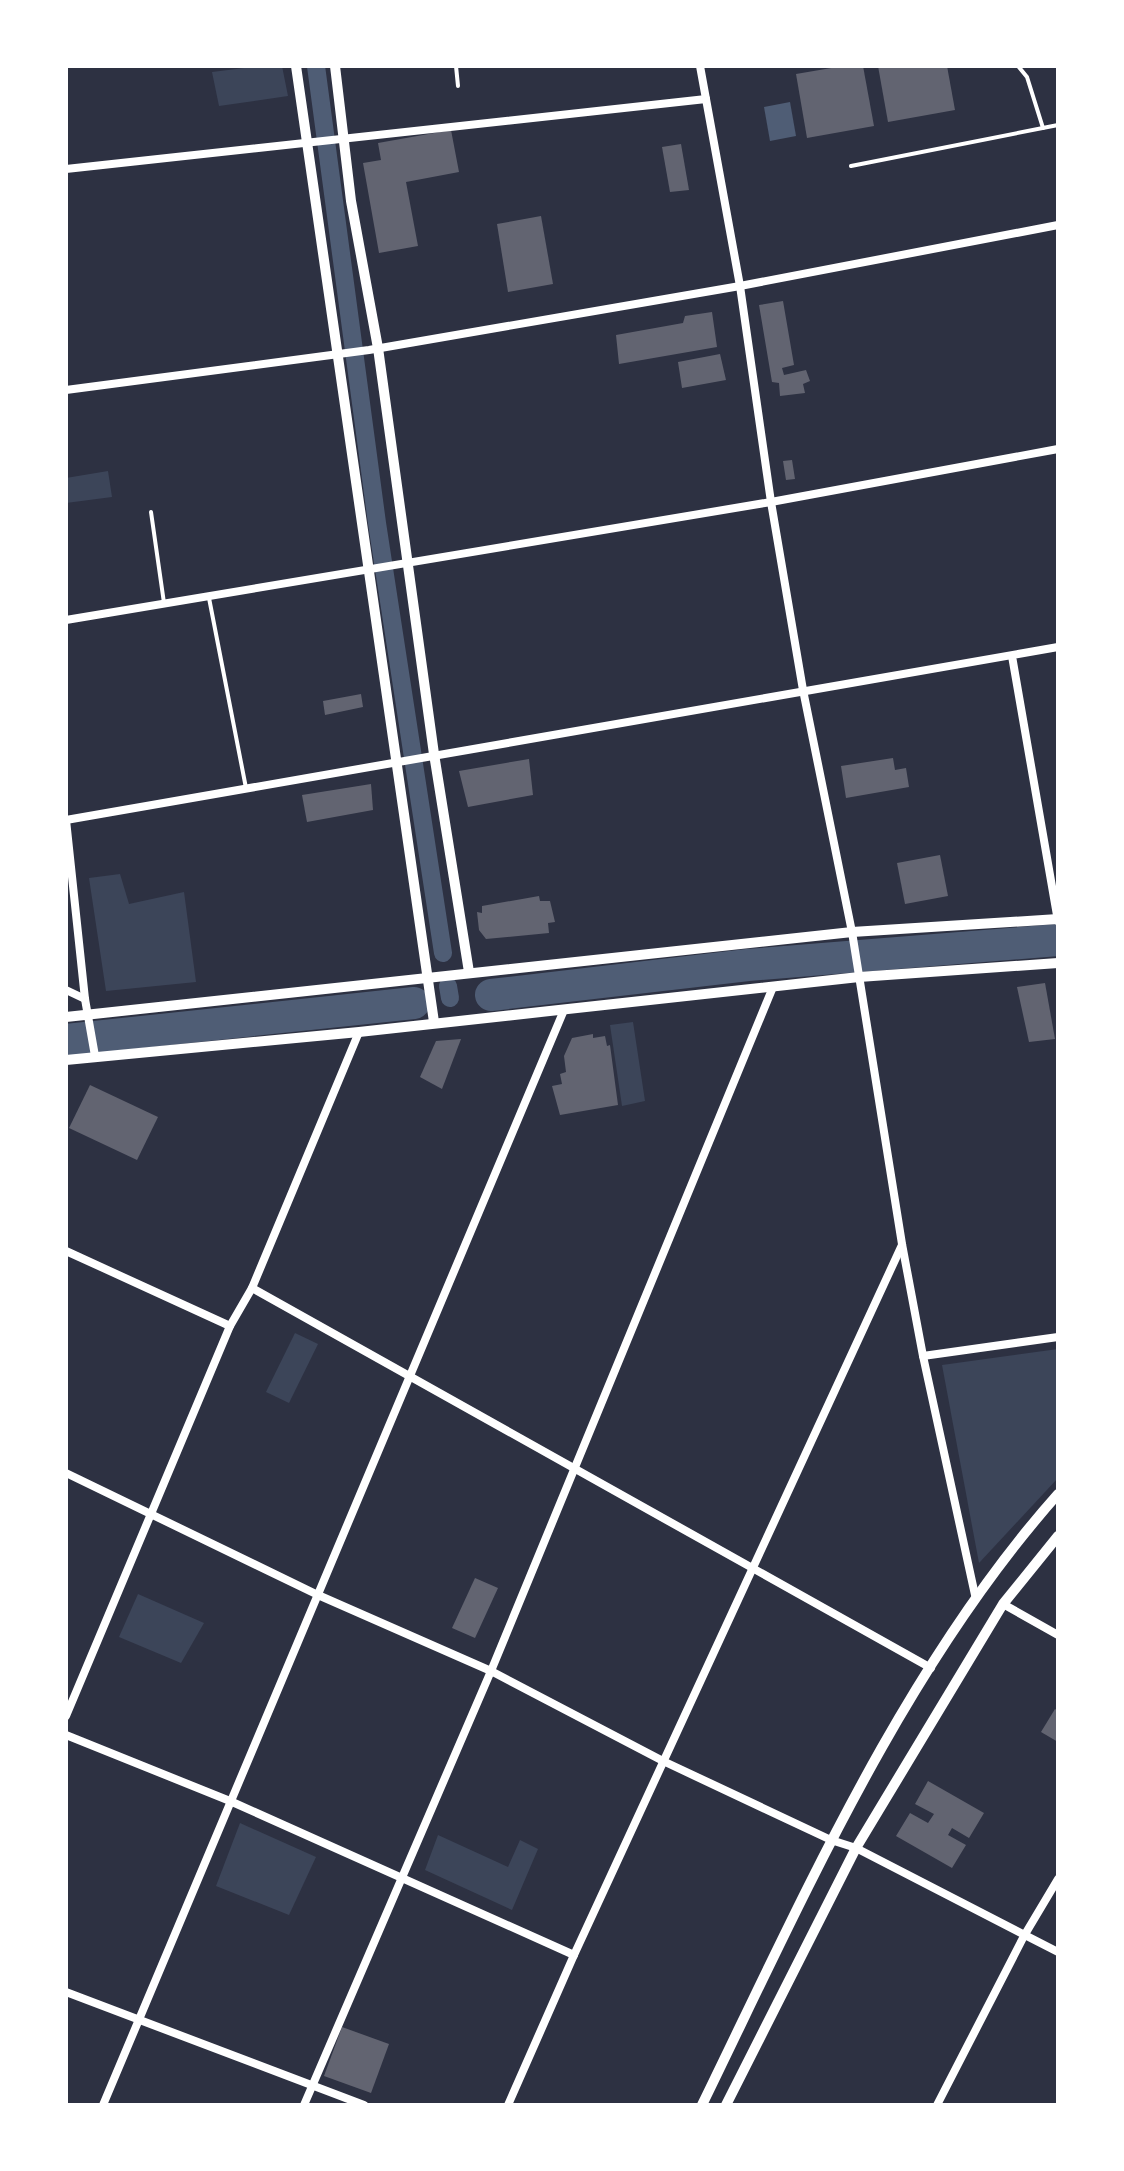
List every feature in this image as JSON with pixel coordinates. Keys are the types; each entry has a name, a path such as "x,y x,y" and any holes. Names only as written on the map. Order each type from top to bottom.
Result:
{"street":[{"path":"296,66 343,354 403,760 434,1022"},
{"path":"335,66 341,137 409,562 430,755 469,972"},
{"path":"700,66 740,286 771,502 803,690 853,935 902,1244 975,1595"},
{"path":"66,169 706,99"},
{"path":"66,390 343,354 740,286 1058,225"},
{"path":"66,620 771,502 1058,449"},
{"path":"95,1056 85,999 66,820 1058,647"},
{"path":"66,1017 469,972 853,935 1058,920 1012,656"},
{"path":"66,1060 773,987 858,972 1058,963"},
{"path":"304,2105 491,1671 773,987"},
{"path":"66,990 85,999"},
{"path":"103,2105 564,1010"},
{"path":"66,1716 230,1326 252,1288 359,1032"},
{"path":"508,2105 574,1955 902,1244"},
{"path":"66,1251 230,1326"},
{"path":"252,1288 931,1668"},
{"path":"923,1356 1058,1337"},
{"path":"66,1473 318,1595 491,1671 663,1761 831,1840 856,1848 1058,1952"},
{"path":"702,2105 831,1840 931,1668 975,1595 1058,1494"},
{"path":"726,2105 856,1848 1003,1604 1058,1536"},
{"path":"1003,1604 1058,1635"},
{"path":"66,1735 230,1801 574,1955"},
{"path":"937,2105 1024,1936 1058,1879"},
{"path":"66,1992 364,2105"}],"lane":[{"path":"456,66 458,86"},
{"path":"987,66 1018,66 1027,77 1043,128"},
{"path":"851,166 1058,125"},
{"path":"151,512 164,603"},
{"path":"209,596 246,788"}],"shaded area":[{"path":"282,66 288,96 219,106 212,72"},
{"path":"790,102 796,136 770,141 764,107"},
{"path":"108,471 112,497 66,503 66,478"},
{"path":"120,874 129,904 184,892 196,982 106,991 89,878"},
{"path":"633,1022 645,1101 622,1106 610,1025"},
{"path":"295,1333 318,1344 289,1403 266,1392"},
{"path":"1058,1349 1058,1478 979,1563 942,1365"},
{"path":"138,1594 204,1623 181,1663 119,1637"},
{"path":"240,1823 316,1857 289,1915 216,1886"},
{"path":"438,1835 508,1867 520,1840 538,1849 512,1910 425,1870"}],"building":[{"path":"863,66 874,126 807,138 796,74"},
{"path":"878,66 947,66 955,110 888,122"},
{"path":"451,130 459,172 406,182 418,246 379,253 363,163 381,160 378,143"},
{"path":"681,144 689,190 670,192 662,147"},
{"path":"541,216 553,284 508,292 497,224"},
{"path":"783,301 794,365 782,368 784,375 806,370 810,381 803,384 805,393 780,396 779,383 772,382 759,305"},
{"path":"712,312 717,347 619,364 616,335 683,323 685,316"},
{"path":"720,354 726,380 682,388 678,362"},
{"path":"792,460 795,479 786,480 783,461"},
{"path":"361,694 363,707 325,715 323,701"},
{"path":"893,758 895,770 906,768 909,787 846,798 841,766"},
{"path":"529,759 533,795 468,807 459,771"},
{"path":"371,784 373,810 307,822 302,795"},
{"path":"940,855 948,896 905,904 897,863"},
{"path":"539,896 540,901 550,901 555,922 548,923 549,933 486,939 479,930 477,912 482,913 482,906"},
{"path":"1045,983 1055,1039 1029,1042 1017,987"},
{"path":"593,1034 593,1038 605,1036 607,1046 610,1045 618,1105 560,1115 552,1086 562,1084 560,1074 566,1072 564,1056 572,1038"},
{"path":"461,1039 442,1089 420,1077 436,1041"},
{"path":"90,1085 158,1117 137,1160 69,1128"},
{"path":"475,1578 498,1588 475,1638 452,1628"},
{"path":"1055,1709 1058,1711 1058,1742 1041,1732"},
{"path":"928,1781 984,1813 969,1838 952,1828 948,1835 966,1845 952,1868 896,1836 910,1813 928,1823 934,1814 915,1804"},
{"path":"342,2027 389,2044 371,2093 324,2076"}],"waterway":[{"path":"316,66 377,523 443,953"},
{"path":"491,995 748,965 1058,940"},
{"path":"448,986 450,998"},
{"path":"66,1040 414,1003"}]}
